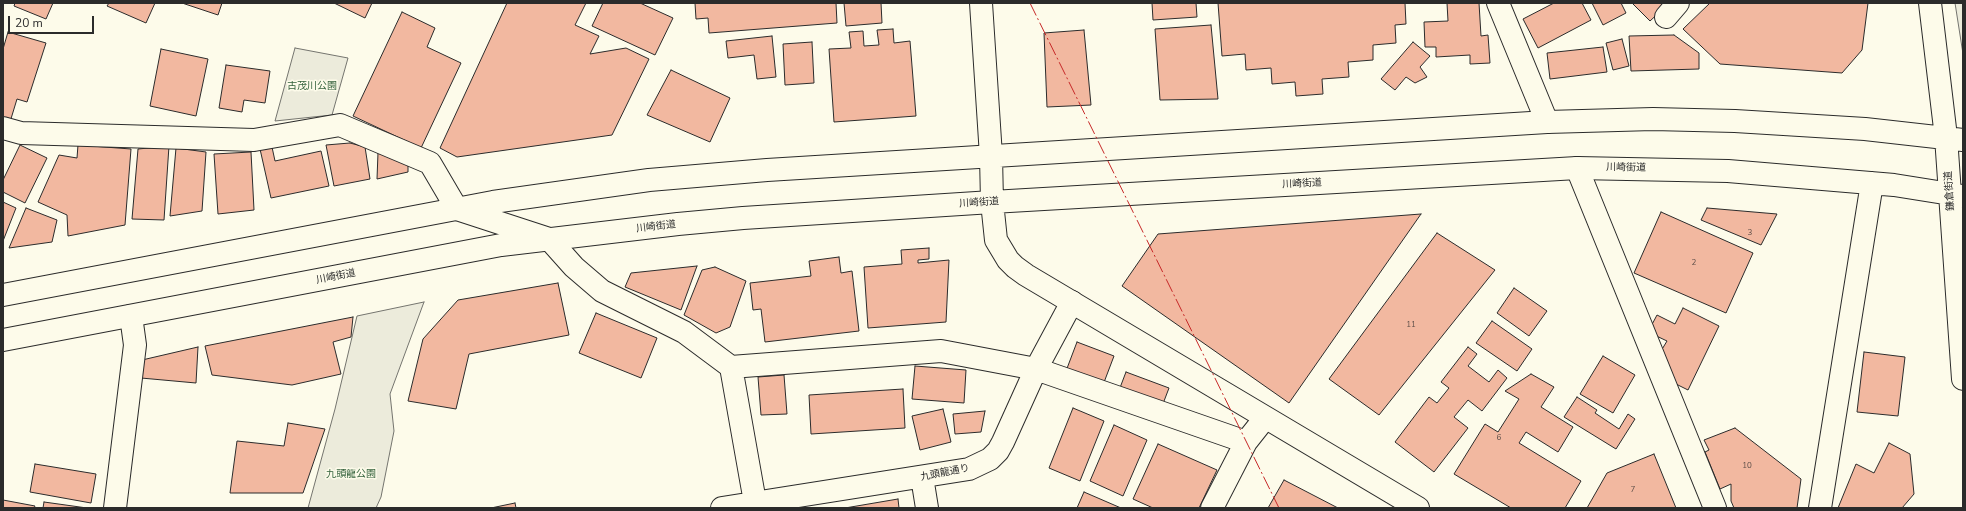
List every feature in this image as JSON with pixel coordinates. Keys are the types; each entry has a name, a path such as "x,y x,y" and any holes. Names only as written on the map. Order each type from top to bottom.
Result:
{"main road":[{"path":"981,3 991,156 992,202 996,240 1008,260 1026,275 1418,508"},
{"path":"1498,3 1547,122"},
{"name":"鎌倉街道","path":"1930,3 1955,139 1963,379"},
{"path":"3,294 457,209 584,188 649,180 767,170 1547,122 1735,120 1890,131 1955,139"},
{"path":"3,128 21,133 254,140 340,125 430,163 457,209 549,239 574,267 602,291 684,332 731,367 941,351 1036,369 1246,442"},
{"path":"1577,168 1716,508"},
{"name":"川崎街道","path":"3,340 501,245 678,224 992,202 1577,168 1728,171 1872,183 1956,195"},
{"path":"1820,508 1872,183"},
{"name":"九頭龍通り","path":"722,508 968,469 990,459 998,451 1003,442 1036,369 1072,302"},
{"path":"115,508 135,345 130,316"},
{"path":"731,367 755,502"},
{"path":"1212,508 1246,442 1265,418"},
{"path":"922,477 927,508"}],"green space":[{"path":"1955,3 1963,3 1963,54"},
{"name":"古茂川公園","path":"295,48 348,58 332,115 275,121"},
{"name":"九頭龍公園","path":"424,302 390,394 394,431 381,497 376,508 308,508 335,409 357,316"}],"building":[{"path":"15,3 53,3 46,19 14,6"},
{"path":"109,3 155,3 146,23 107,6"},
{"path":"182,3 222,3 218,15"},
{"path":"334,3 372,3 365,18"},
{"path":"507,3 586,3 575,25 599,36 590,54 626,48 649,59 612,135 457,157 440,148"},
{"path":"603,3 640,3 673,18 655,55 592,26"},
{"path":"695,3 836,3 837,23 709,33 708,18 696,19"},
{"path":"844,3 881,3 882,23 846,26"},
{"path":"1152,3 1196,3 1197,17 1153,20"},
{"path":"1218,3 1405,3 1406,24 1395,25 1396,43 1373,45 1373,60 1348,62 1349,77 1322,79 1323,94 1296,96 1295,82 1272,84 1271,68 1246,70 1245,54 1222,56"},
{"path":"1447,3 1479,3 1481,36 1488,35 1490,63 1470,64 1470,55 1436,57 1436,47 1425,47 1424,22 1448,21"},
{"path":"1554,3 1582,3 1591,20 1538,48 1523,19"},
{"path":"1592,3 1621,3 1626,13 1603,25"},
{"path":"1632,3 1662,3 1665,7 1650,21"},
{"path":"1710,3 1868,3 1862,50 1842,73 1720,64 1683,29"},
{"path":"402,12 435,28 427,47 461,63 421,148 353,116"},
{"path":"1211,25 1218,99 1160,100 1155,29"},
{"path":"893,29 894,43 910,41 916,116 834,122 829,49 851,48 849,32 863,31 864,46 879,45 877,30"},
{"path":"1084,30 1091,105 1047,107 1044,33"},
{"path":"8,32 46,43 27,102 17,99 10,122 3,120 3,49"},
{"path":"1674,35 1699,53 1699,69 1631,71 1629,36"},
{"path":"772,36 776,77 757,79 754,55 728,58 726,41"},
{"path":"1622,39 1629,66 1613,70 1606,43"},
{"path":"812,42 814,83 785,85 783,44"},
{"path":"1413,42 1430,56 1420,67 1427,77 1415,83 1406,77 1395,90 1381,79"},
{"path":"1603,47 1607,72 1550,79 1547,53"},
{"path":"161,49 208,59 196,116 150,106"},
{"path":"226,65 270,71 265,103 244,100 242,112 219,108"},
{"path":"671,70 730,98 710,142 647,115"},
{"path":"350,143 365,147 370,179 334,186 326,145"},
{"path":"20,145 47,158 25,203 3,192 3,180"},
{"path":"78,145 131,149 125,225 68,236 67,215 38,202 59,155 77,158"},
{"path":"169,146 164,220 132,219 138,149"},
{"path":"272,147 275,161 321,151 329,186 271,198 260,149"},
{"path":"176,148 206,152 202,211 170,216"},
{"path":"251,152 254,210 218,214 214,154"},
{"path":"378,153 408,164 408,172 377,179"},
{"path":"3,202 16,208 3,241"},
{"path":"26,208 57,220 52,242 9,248"},
{"path":"1707,208 1777,214 1761,245 1701,220"},
{"path":"1661,212 1753,253 1726,313 1634,273"},
{"path":"1421,214 1289,403 1122,286 1158,234"},
{"path":"1437,233 1495,270 1379,415 1329,379"},
{"path":"929,248 929,259 918,260 918,263 949,260 946,322 868,328 864,267 902,264 901,250"},
{"path":"839,257 841,273 852,271 859,331 765,342 761,309 753,310 750,283 811,276 809,261"},
{"path":"697,266 681,310 625,287 631,273"},
{"path":"715,267 746,281 730,327 716,333 684,315 702,270"},
{"path":"558,283 569,335 469,354 456,409 408,401 423,339 458,300"},
{"path":"1514,288 1547,311 1529,336 1497,313"},
{"path":"1683,308 1719,326 1688,390 1674,383 1661,351 1667,341 1648,332 1657,315 1675,324"},
{"path":"596,313 657,338 641,378 579,353"},
{"path":"353,317 351,337 333,342 341,374 292,385 212,375 205,346"},
{"path":"1492,321 1532,349 1517,371 1476,343"},
{"path":"1077,342 1114,356 1103,385 1066,371"},
{"path":"198,347 196,383 141,378 142,360"},
{"path":"1468,347 1477,354 1468,366 1489,382 1498,370 1507,378 1482,411 1468,400 1454,417 1468,428 1434,472 1395,442 1429,397 1437,403 1449,388 1441,382"},
{"path":"1864,352 1905,357 1898,416 1857,412"},
{"path":"1603,356 1635,375 1613,413 1580,394"},
{"path":"915,366 966,370 964,403 912,399"},
{"path":"1126,372 1169,388 1161,409 1118,393"},
{"path":"1531,374 1554,387 1541,407 1573,427 1558,452 1526,432 1519,443 1581,481 1565,508 1511,508 1454,474 1485,424 1498,432 1519,399 1505,391"},
{"path":"784,375 787,414 761,415 758,377"},
{"path":"903,389 905,428 811,434 809,395"},
{"path":"1577,397 1597,410 1595,413 1619,429 1628,414 1635,419 1616,449 1564,417"},
{"path":"1073,408 1104,421 1080,481 1049,468"},
{"path":"943,409 951,442 920,450 912,416"},
{"path":"985,411 981,432 955,434 953,414"},
{"path":"288,423 325,429 303,493 230,493 237,441 284,446"},
{"path":"1114,425 1147,440 1123,496 1090,481"},
{"path":"1735,428 1801,479 1797,508 1734,508 1731,501 1731,484 1720,489 1705,452 1709,450 1704,440"},
{"path":"1889,443 1910,454 1914,494 1902,508 1838,508 1856,464 1874,473"},
{"path":"1158,444 1217,470 1199,508 1153,508 1133,499"},
{"path":"1654,454 1676,508 1587,508 1607,473"},
{"path":"35,464 96,474 91,503 30,492"},
{"path":"1284,480 1338,508 1268,508"},
{"path":"1084,492 1121,508 1077,508"},
{"path":"898,499 899,508 845,508"},
{"path":"3,500 35,506 34,508 3,508"},
{"path":"44,502 87,508 43,508"},
{"path":"515,503 516,508 491,508"}],"power":[{"path":"1030,3 1279,508"}]}
